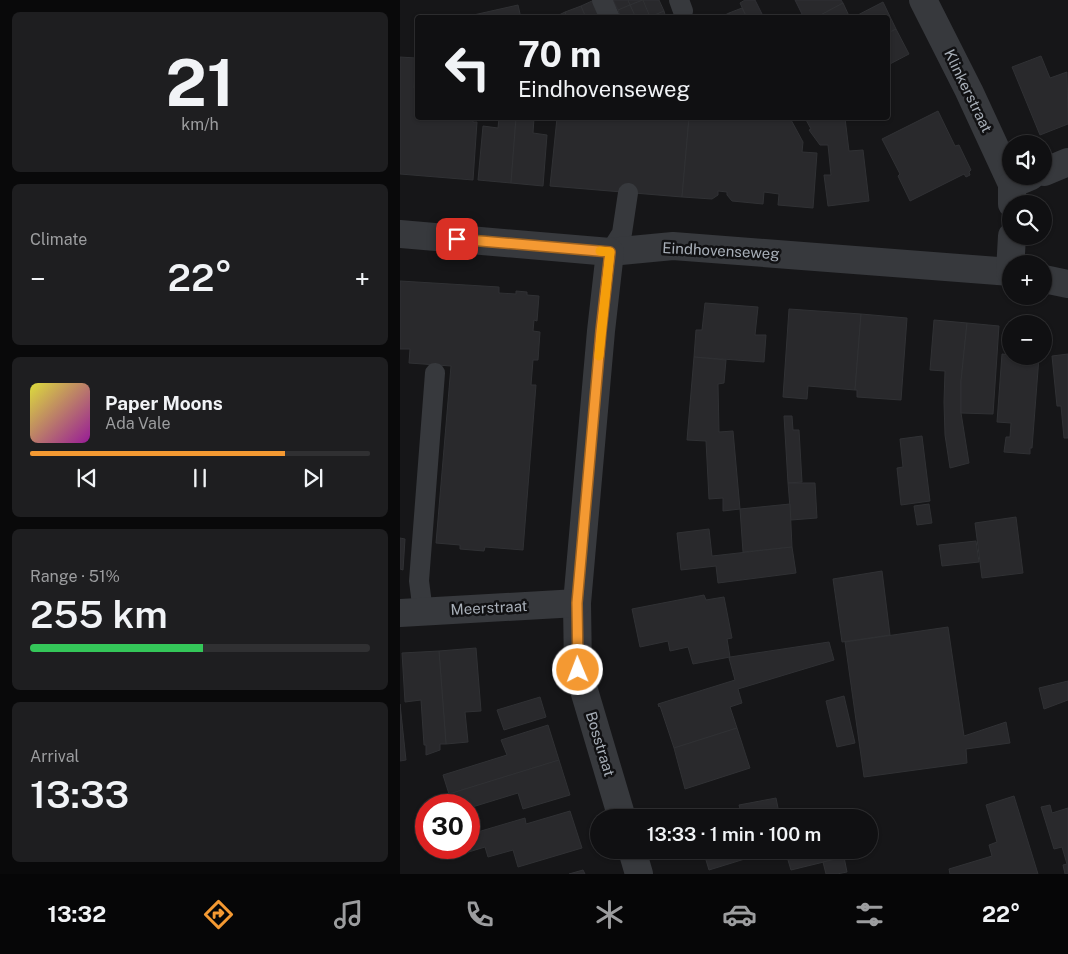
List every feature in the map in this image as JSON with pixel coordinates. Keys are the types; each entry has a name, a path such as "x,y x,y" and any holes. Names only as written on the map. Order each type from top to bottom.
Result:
{"street":[{"name":"Klinkerstraat","path":"923,0 1019,188"},
{"path":"1052,169 1068,162"},
{"name":"Eindhovenseweg","path":"400,234 610,252 673,246 1002,271"},
{"name":"Bosstraat","path":"610,252 601,331 577,603 578,670 619,809"},
{"path":"1052,281 1068,284"},
{"name":"Meerstraat","path":"411,612 577,603"},
{"path":"635,859 640,874"}],"lane":[{"path":"602,0 609,15"},
{"path":"610,252 622,233 628,193"},
{"path":"411,612 419,581 435,374"}],"building":[{"path":"613,0 628,0 630,5 618,10"},
{"path":"628,0 642,0 630,5"},
{"path":"643,0 650,15 635,15 630,5"},
{"path":"643,0 659,0 664,11 649,15"},
{"path":"745,0 755,0 762,15 746,15 740,3"},
{"path":"795,0 841,0 843,3 821,15 802,15"},
{"path":"592,1 598,15 585,15 581,6"},
{"path":"883,2 889,15 858,15"},
{"path":"843,3 849,15 821,15"},
{"path":"518,5 520,15 473,15"},
{"path":"630,5 635,15 620,15 618,10"},
{"path":"581,6 585,15 566,15 565,12"},
{"path":"742,8 746,15 729,15 729,13"},
{"path":"664,11 665,15 655,15"},
{"path":"890,17 896,29 890,32"},
{"path":"896,29 909,54 890,64 890,32"},
{"path":"1041,56 1050,78 1067,72 1068,124 1040,135 1012,67"},
{"path":"400,57 415,58 415,120 473,120 473,122 477,122 473,180 400,174"},
{"path":"938,111 955,146 959,145 971,170 969,172 970,175 966,177 964,174 910,201 898,176 900,174 882,139"},
{"path":"499,120 516,120 511,183 478,180 483,126 498,128"},
{"path":"516,120 534,120 533,133 547,135 543,186 511,183"},
{"path":"557,120 689,120 682,197 550,186"},
{"path":"689,120 791,120 803,142 802,152 817,153 813,208 778,205 779,194 764,192 763,204 732,201 727,192 718,191 718,195 712,199 682,197"},
{"path":"806,120 845,120 849,151 863,150 869,201 828,206 824,175 831,175 828,145 820,145 809,130 811,129"},
{"path":"400,281 499,287 499,293 516,294 516,291 527,292 527,295 539,296 537,321 534,320 533,331 540,332 538,360 533,360 531,385 536,385 523,550 485,547 484,551 460,549 460,545 436,543 451,366 409,363 410,349 400,349"},
{"path":"705,303 758,307 755,335 766,335 764,362 694,357 696,330 702,330"},
{"path":"789,309 861,314 855,390 808,386 807,399 783,397"},
{"path":"861,314 907,318 901,400 857,397 857,390 855,390"},
{"path":"934,320 967,323 961,381 961,413 969,463 950,468 945,435 945,371 930,370"},
{"path":"967,323 999,326 993,414 961,413 961,381"},
{"path":"1002,354 1002,365 1038,365 1030,454 1004,452 1006,437 1010,437 1011,423 997,422"},
{"path":"1068,354 1068,438 1064,438 1061,406 1057,406 1052,356"},
{"path":"694,357 726,360 724,383 718,384 719,432 733,431 740,509 723,511 723,498 709,499 706,441 687,440"},
{"path":"784,416 792,416 793,430 799,430 802,482 788,483"},
{"path":"922,436 930,501 901,505 897,468 903,467 900,439"},
{"path":"788,483 815,483 817,518 791,520"},
{"path":"790,504 792,547 743,552 740,509"},
{"path":"929,504 932,523 917,525 914,506"},
{"path":"1016,517 1023,573 982,578 975,523"},
{"path":"709,529 712,556 792,547 796,573 718,583 716,566 681,570 677,533"},
{"path":"400,538 405,539 403,570 400,569"},
{"path":"976,541 979,562 942,566 939,545"},
{"path":"882,571 890,635 842,642 833,579"},
{"path":"704,595 706,600 724,597 732,638 727,639 730,657 693,664 688,647 670,651 668,641 640,647 632,609"},
{"path":"948,627 964,736 1006,722 1010,743 966,749 967,763 864,777 845,642"},
{"path":"829,642 834,660 738,689 742,703 730,707 737,728 674,748 658,704 735,680 730,657"},
{"path":"476,648 481,711 465,712 468,742 446,744 439,651"},
{"path":"439,651 446,744 440,744 440,750 426,755 421,700 405,702 402,653"},
{"path":"1068,681 1068,700 1044,709 1039,688"},
{"path":"844,696 855,743 837,747 826,701"},
{"path":"540,697 546,717 504,730 497,710"},
{"path":"400,704 406,760 400,761"},
{"path":"548,725 559,760 449,794 443,775 507,755 501,740"},
{"path":"737,728 750,768 685,789 674,748"},
{"path":"559,760 570,795 523,809 518,793 480,805 480,794 449,794"},
{"path":"1014,796 1038,874 950,874 949,869 992,856 989,845 997,842 986,805"},
{"path":"776,798 778,809 740,809 739,805"},
{"path":"1050,805 1052,813 1068,808 1068,874 1065,874 1063,865 1067,864 1062,847 1054,849 1041,807"},
{"path":"570,811 582,848 518,867 513,850 488,857 485,847 480,849 480,831 525,818 526,824"},
{"path":"706,859 745,859 709,870"},
{"path":"788,859 832,859 832,860 791,870"},
{"path":"844,859 847,872 826,874 823,862"},
{"path":"583,870 585,874 569,874"}],"slow traffic":[{"path":"599,356 610,252 600,251"}],"route":[{"path":"457,239 610,252 601,331 577,603 578,670"}]}
